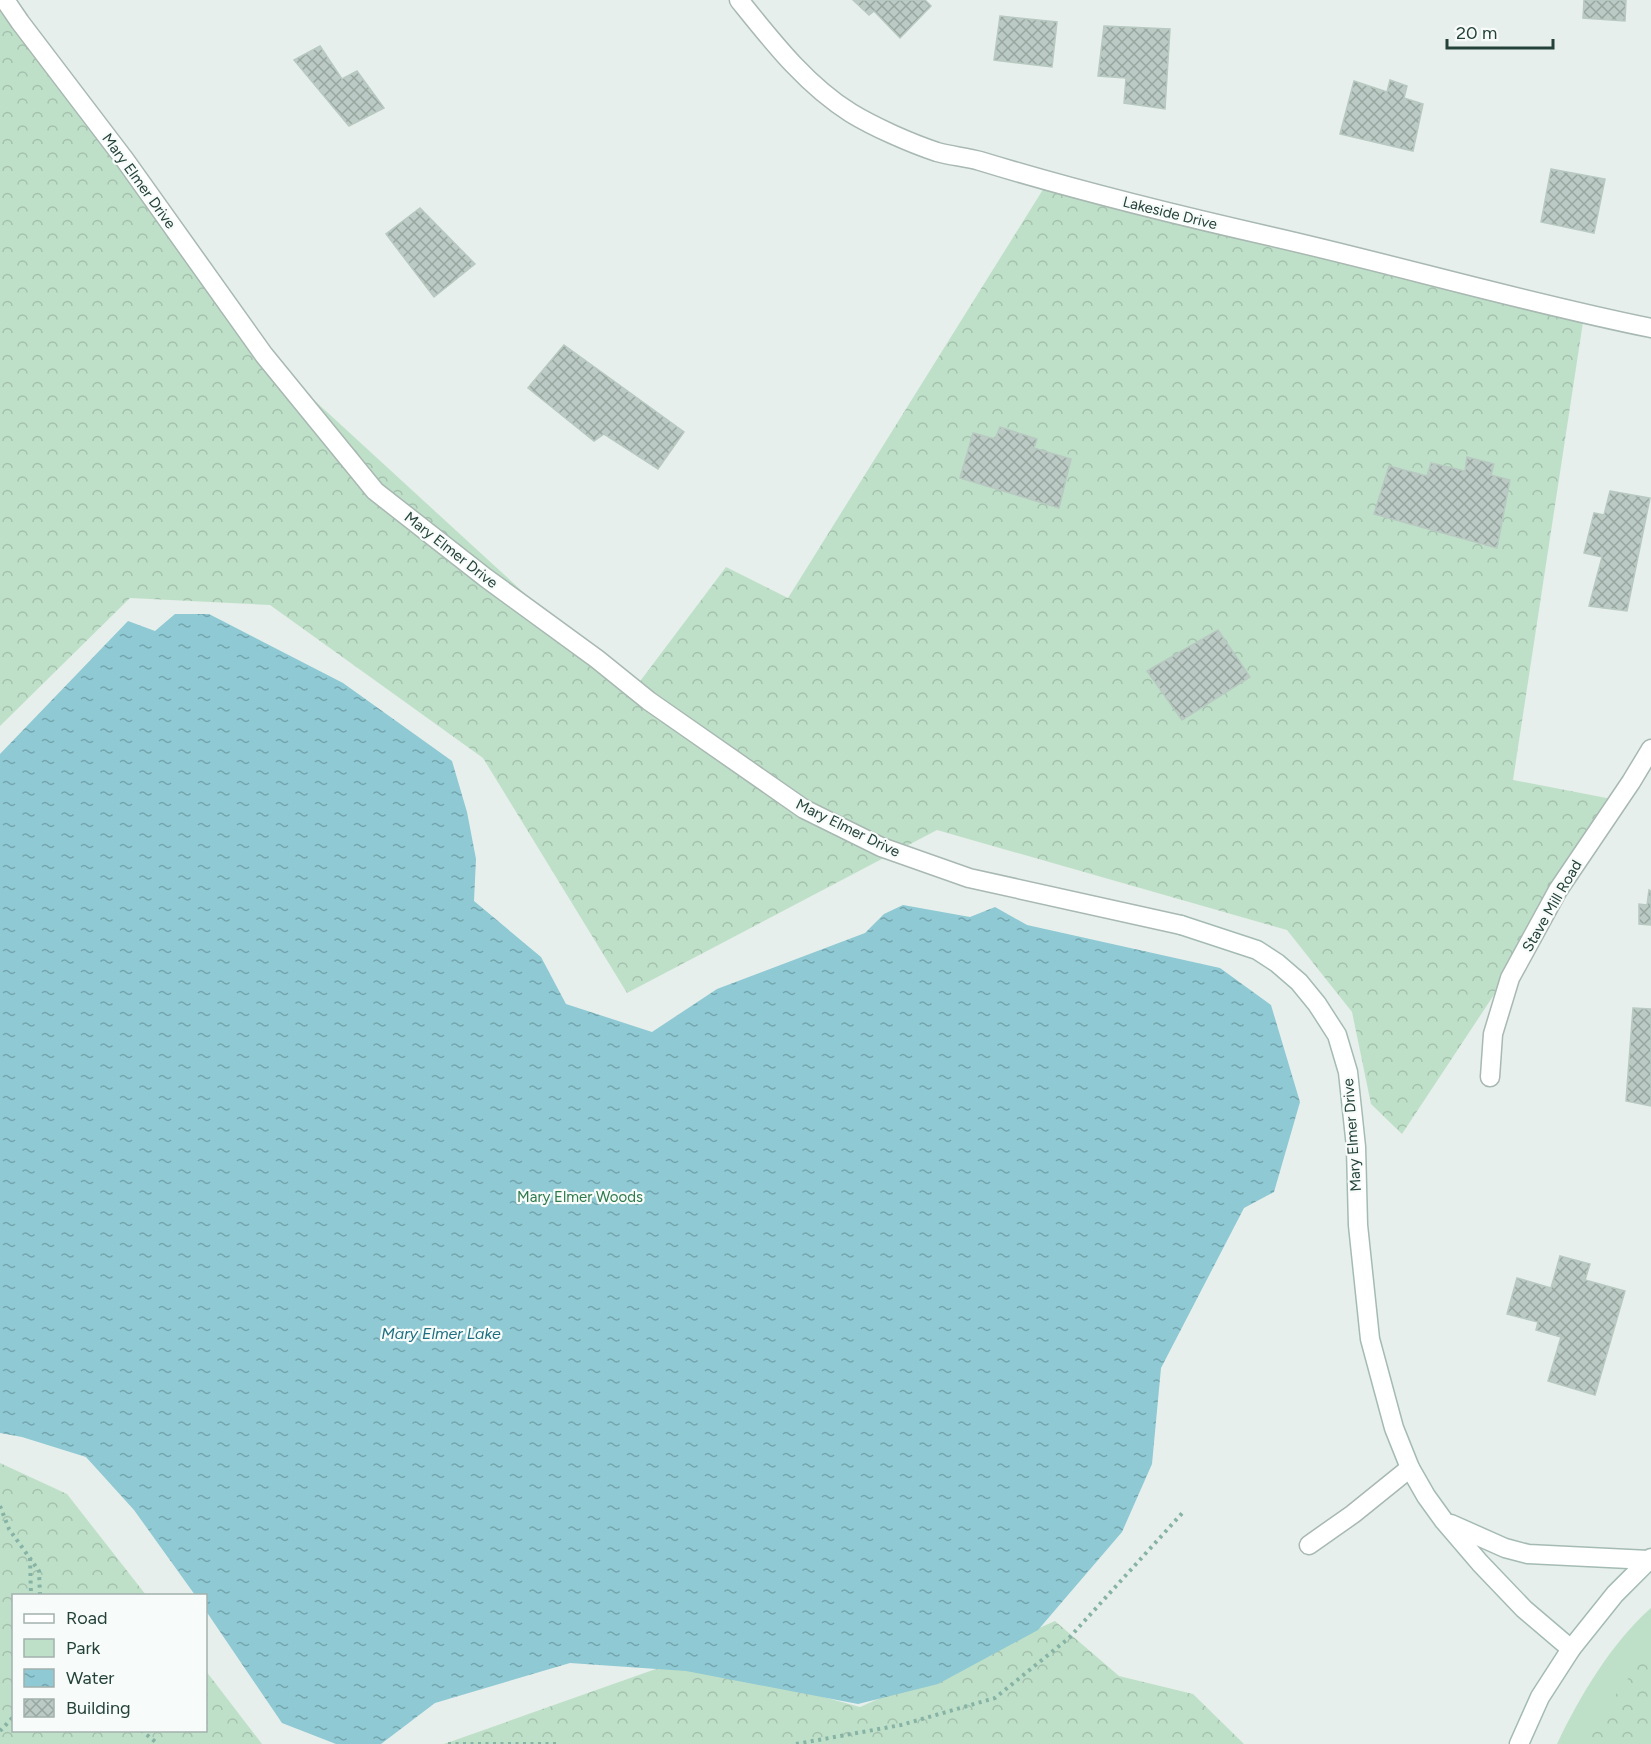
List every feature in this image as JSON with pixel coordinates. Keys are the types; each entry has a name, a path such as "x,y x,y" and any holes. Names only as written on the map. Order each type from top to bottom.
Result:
{"street":[{"name":"Mary Elmer Drive","path":"5,0 125,160 264,355 375,491 486,578 597,659 649,701 804,809 881,847 969,878 1181,925 1257,950 1278,963 1299,982 1317,1004 1337,1035 1348,1072 1356,1148 1358,1225 1370,1339 1394,1428 1410,1468 1444,1521 1480,1563 1524,1609 1571,1649"},
{"name":"Lakeside Drive","path":"739,0 793,64 824,94 878,128 937,152 972,159 1186,218 1282,239 1578,313 1651,328"},
{"name":"Stave Mill Road","path":"1490,1077 1493,1034 1510,978 1558,890 1651,749"},
{"path":"1310,1545 1410,1468"},
{"path":"1444,1521 1505,1548 1528,1554 1650,1559"},
{"path":"1519,1744 1540,1697 1571,1649 1616,1593 1650,1559"}],"path":[{"path":"0,1506 9,1529 39,1571 40,1594"},
{"path":"796,1744 901,1725 995,1698 1069,1638 1185,1510"},
{"path":"30,1557 31,1594"},
{"path":"0,1731 12,1718"},
{"path":"142,1732 158,1744"},
{"path":"448,1744 558,1744"}],"green space":[{"path":"0,0 231,324 632,692 726,567 788,598 1047,183 1585,309 1513,780 1622,801 1402,1134 1371,1104 1352,1012 1287,930 937,830 627,993 483,758 270,605 130,598 0,726"},
{"path":"0,1463 67,1494 145,1594 12,1594 12,1732 207,1732 207,1672 262,1744 0,1744"},
{"path":"1651,1608 1651,1744 1557,1744 1575,1708 1598,1671 1623,1637"},
{"path":"1055,1621 1119,1676 1193,1694 1244,1744 444,1744 684,1659 860,1707"},
{"path":"1651,1649 1651,1744 1588,1744 1599,1716"}],"water":[{"name":"Mary Elmer Lake","path":"175,614 209,614 343,683 452,761 467,812 476,859 474,901 541,957 566,1004 652,1032 717,989 865,933 884,914 903,905 970,917 995,907 1027,925 1220,968 1271,1005 1300,1102 1274,1192 1244,1208 1161,1368 1152,1464 1122,1532 1038,1630 938,1684 858,1704 686,1671 570,1663 435,1703 381,1744 336,1744 282,1723 207,1612 207,1594 194,1594 134,1510 86,1457 22,1437 0,1433 0,754 128,621 155,631"}],"building":[{"path":"853,0 925,0 931,6 900,38 874,11 869,15"},
{"path":"1584,0 1626,0 1625,21 1583,18"},
{"path":"1000,16 1057,22 1052,67 994,60"},
{"path":"1104,26 1170,29 1165,109 1124,103 1126,78 1098,76"},
{"path":"320,46 342,79 357,71 384,108 349,126 294,60"},
{"path":"1390,80 1407,86 1404,98 1423,104 1413,151 1340,134 1354,81 1387,92"},
{"path":"1551,169 1605,179 1594,233 1541,222"},
{"path":"420,208 475,264 434,297 386,234"},
{"path":"564,345 684,432 658,469 604,434 594,441 528,388"},
{"path":"1000,427 1037,439 1034,448 1071,459 1059,508 960,478 973,433 995,439"},
{"path":"1467,457 1494,464 1491,475 1510,480 1497,548 1374,514 1389,466 1427,476 1431,463 1465,471"},
{"path":"1610,491 1650,498 1627,611 1589,606 1602,557 1584,553 1594,513 1604,515"},
{"path":"1218,630 1250,677 1182,720 1147,671"},
{"path":"1649,890 1651,891 1651,925 1639,924 1639,904 1647,905"},
{"path":"1633,1008 1651,1009 1651,1106 1626,1101"},
{"path":"1560,1256 1590,1264 1585,1280 1625,1291 1595,1395 1548,1381 1561,1337 1536,1330 1538,1322 1507,1314 1517,1278 1551,1288"}],"park label":[{"name":"Mary Elmer Woods","path":"580,1197"}]}
